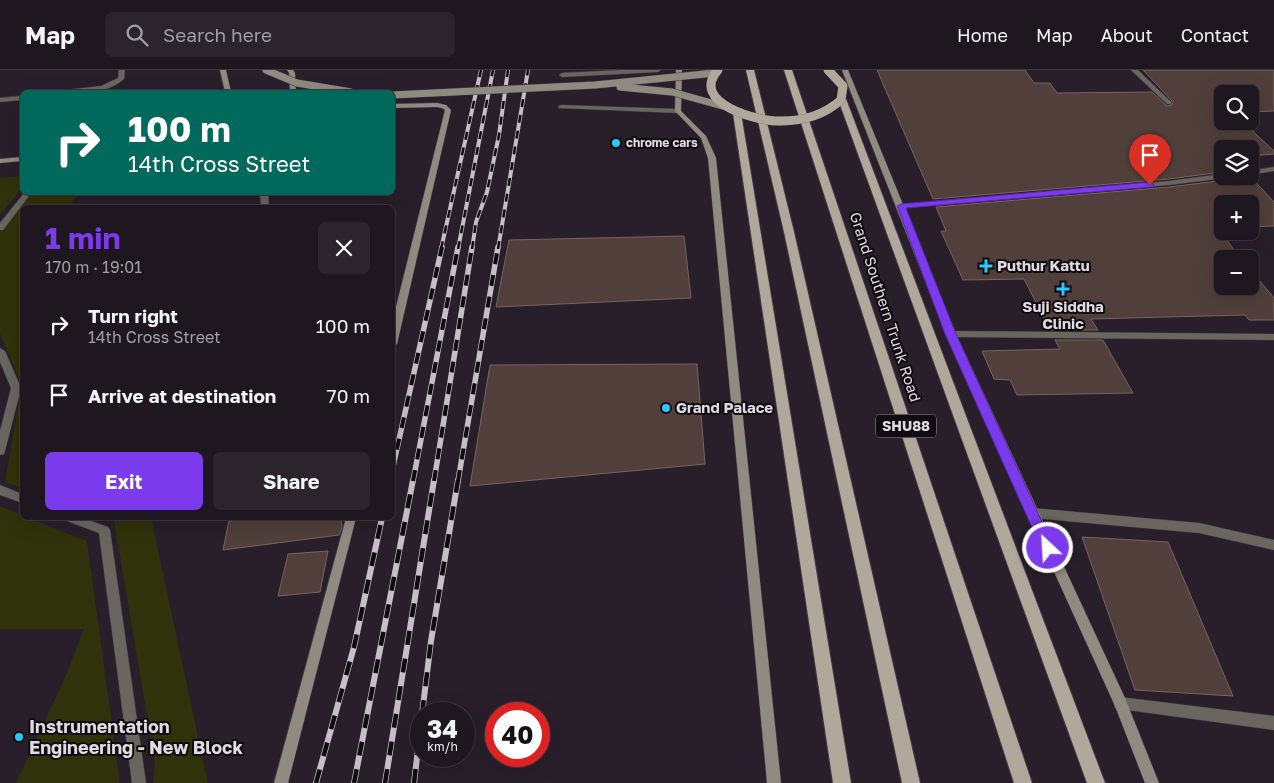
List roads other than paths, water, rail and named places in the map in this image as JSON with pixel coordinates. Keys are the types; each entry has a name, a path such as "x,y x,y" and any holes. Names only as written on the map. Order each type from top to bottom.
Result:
{"main road":[{"path":"750,70 789,232 911,783"},
{"name":"Grand Southern Trunk Road","path":"788,70 1023,783"},
{"path":"716,72 711,81 712,90 717,99 732,110 757,119 779,122 801,121 834,109 842,99 844,91 834,73 828,70"},
{"path":"842,99 1096,783"},
{"path":"732,110 842,783"}],"street":[{"path":"84,90 104,88 115,84 121,79 122,70"},
{"path":"223,70 228,90"},
{"path":"266,70 297,83 339,90"},
{"path":"290,70 292,73 293,90"},
{"path":"562,75 658,70"},
{"path":"678,111 680,70"},
{"path":"845,70 951,334 1120,703 1152,783"},
{"path":"1134,70 1169,103"},
{"path":"395,95 595,85 716,72"},
{"path":"595,85 672,92 732,110"},
{"path":"0,100 20,98"},
{"path":"395,106 437,105 444,106 448,110 395,331"},
{"path":"561,107 678,111 704,137 712,158 774,783"},
{"path":"0,161 20,159"},
{"path":"1259,172 1274,169"},
{"path":"901,206 1169,183 1214,177"},
{"path":"0,228 27,195"},
{"path":"951,334 1274,337"},
{"path":"0,351 16,388 0,451"},
{"path":"0,490 20,498"},
{"path":"1032,514 1199,528 1274,545"},
{"path":"76,520 104,530 139,774 138,783"},
{"path":"282,783 350,520"},
{"path":"1120,703 1274,723"}],"railway":[{"path":"441,249 481,70"},
{"path":"458,249 493,70"},
{"path":"472,249 476,222 487,192 499,135 508,70"},
{"path":"498,249 528,70"},
{"path":"395,458 442,247"},
{"path":"413,481 458,247"},
{"path":"434,481 472,247"},
{"path":"458,481 498,247"},
{"path":"354,783 413,480"},
{"path":"385,783 434,480"},
{"path":"423,702 431,641 458,480"},
{"path":"316,783 354,647 382,520"},
{"path":"414,783 416,767"}],"place":[{"name":"chrome cars","path":"616,143"},
{"name":"Puthur Kattu","path":"986,266"},
{"name":"Suji Siddha Clinic","path":"1063,289"},
{"name":"Grand Palace","path":"666,408"},
{"name":"Instrumentation Engineering - New Block","path":"19,737"}]}
